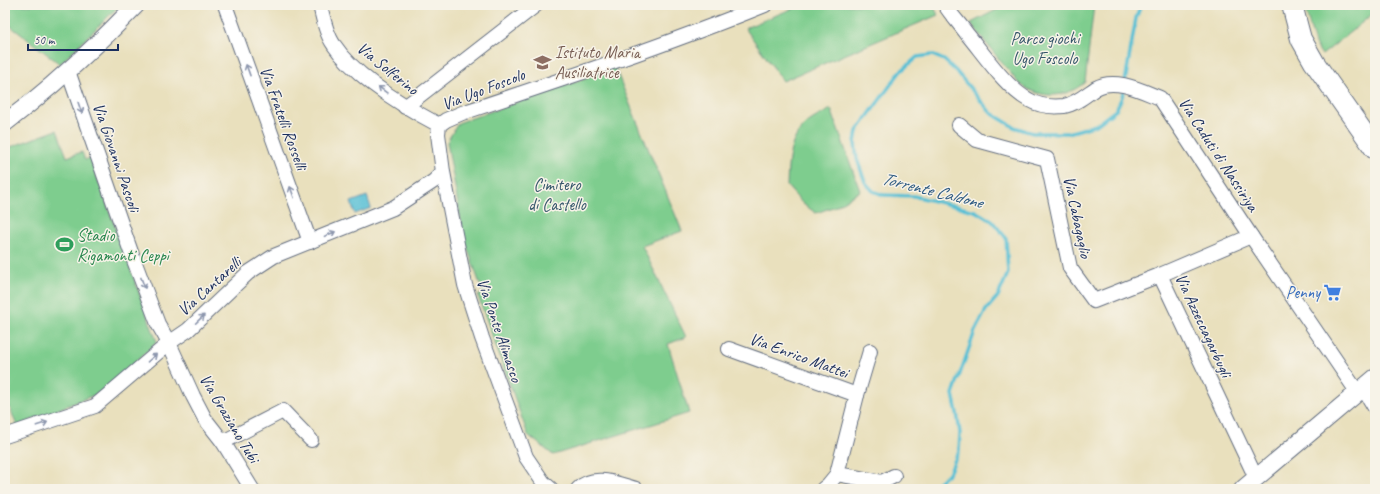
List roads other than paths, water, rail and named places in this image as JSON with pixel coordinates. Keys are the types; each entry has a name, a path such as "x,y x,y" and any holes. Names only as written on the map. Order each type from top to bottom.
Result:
{"main road":[{"path":"1292,5 1302,39 1314,62 1375,149"}],"street":[{"path":"5,123 68,71 101,41 136,5"},
{"name":"Via Fratelli Rosselli","path":"225,5 310,242"},
{"name":"Via Solferino","path":"320,5 323,21 334,45 355,69 405,107 439,125"},
{"path":"405,107 536,5"},
{"name":"Via Ugo Foscolo","path":"443,172 438,134 439,125 446,120 462,113 726,21 765,5"},
{"name":"Via Caduti di Nassiriya","path":"945,5 1016,92 1029,101 1046,106 1066,106 1084,97 1098,87 1112,84 1139,89 1160,98 1251,236 1365,387 1375,408"},
{"name":"Via Giovanni Pascoli","path":"68,71 132,255 158,324 169,343"},
{"name":"Via Cabagaglio","path":"959,125 977,140 1047,159 1070,268 1094,301 1160,275"},
{"name":"Via Cantarelli","path":"5,436 95,406 169,343 188,330 248,273 274,256 393,208 434,181 443,172"},
{"name":"Via Ponte Alimasco","path":"443,172 465,285 482,338 526,457 543,482 552,489"},
{"name":"Via Azzeccagarbugli","path":"1249,484 1160,275 1251,236"},
{"name":"Via Graziano Tubi","path":"169,343 205,419 223,442 252,489"},
{"name":"Via Enrico Mattei","path":"729,349 857,395"},
{"name":"Via Enrico Mattei","path":"823,489 828,486 837,474 870,351"},
{"path":"1249,484 1365,387"},
{"path":"223,442 283,411 311,440"},
{"path":"837,474 882,482 894,476"},
{"path":"578,489 596,480 636,489"}],"water":[{"path":"367,196 371,208 355,214 351,202"}],"waterway":[{"name":"Torrente Caldone","path":"1125,82 1136,18 1141,5"},
{"name":"Torrente Caldone","path":"925,489 934,486 949,473 959,451 960,433 953,394 975,331 986,310 998,296 1008,273 1006,238 992,221 975,211 914,196 883,195 873,191 865,182 857,159 855,143 857,131 900,72 917,57 932,55 944,60 956,71 991,113 1014,127 1033,133 1068,133 1096,125 1116,110 1124,88"}],"place":[{"name":"Istituto Maria Ausiliatrice","path":"542,62"},
{"name":"Stadio Rigamonti Ceppi","path":"64,245"},
{"name":"Penny","path":"1333,292"}],"park label":[{"name":"Parco giochi Ugo Foscolo","path":"1045,48"},
{"name":"Cimitero di Castello","path":"557,194"}]}
